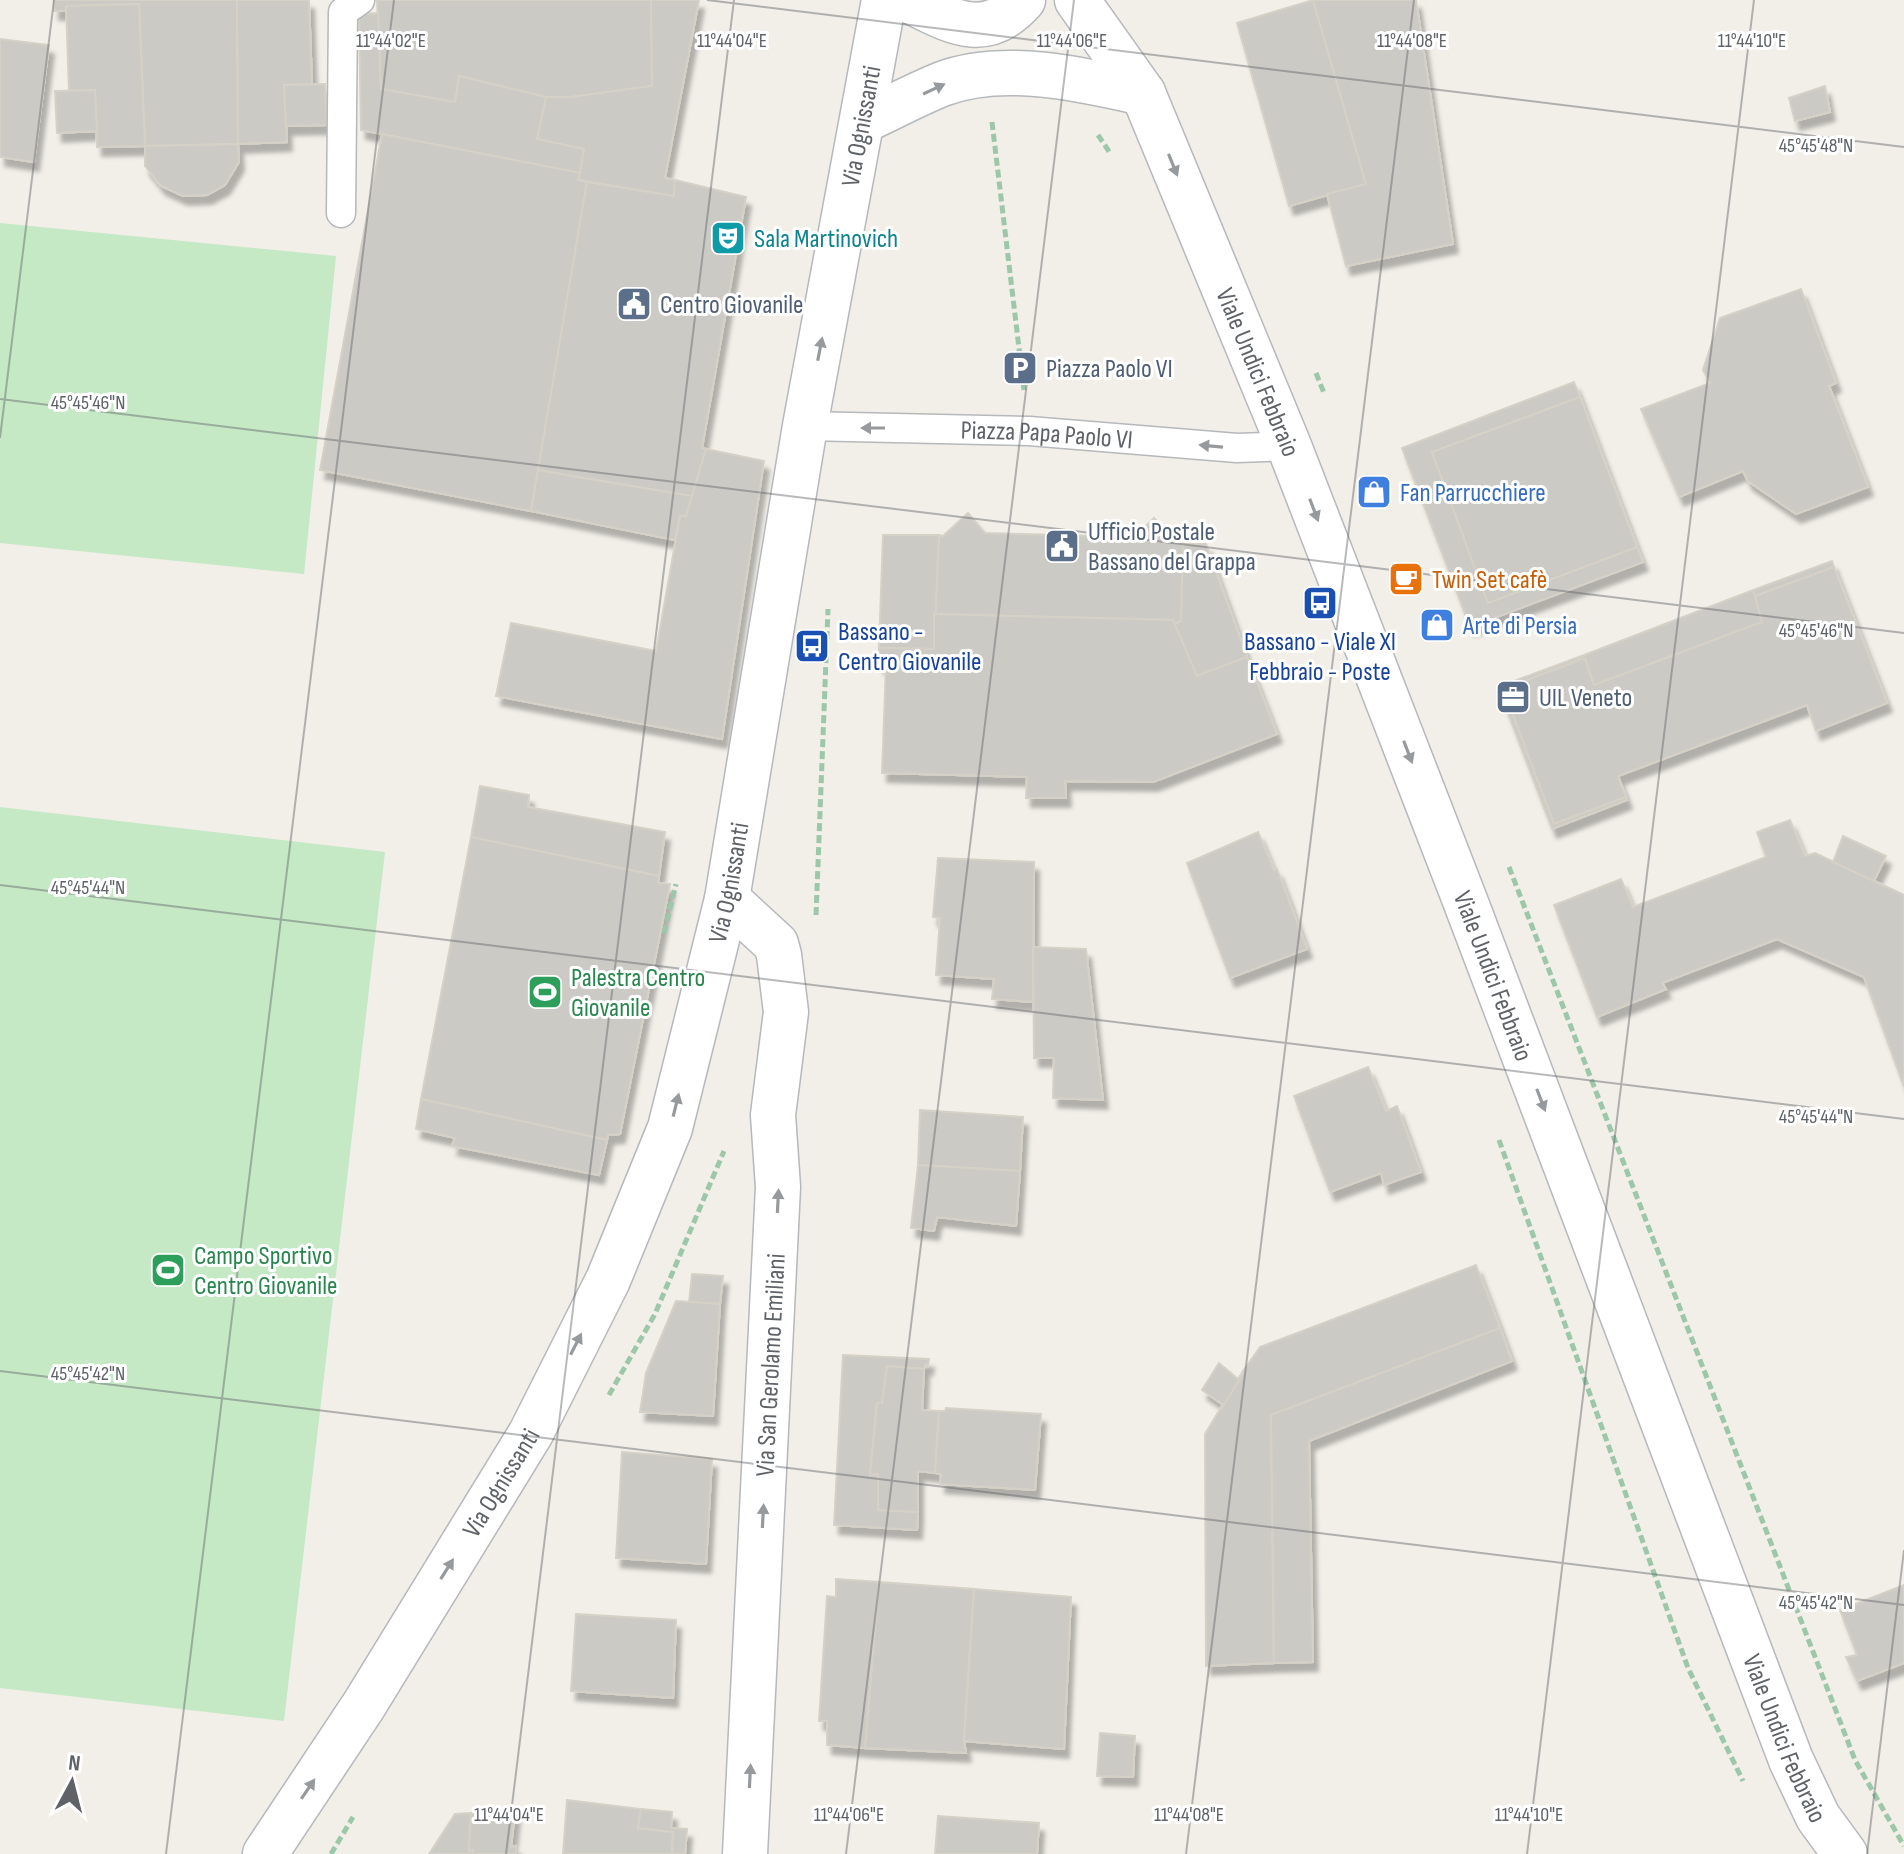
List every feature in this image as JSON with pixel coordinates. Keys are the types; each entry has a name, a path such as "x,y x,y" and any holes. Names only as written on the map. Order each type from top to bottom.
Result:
{"street":[{"name":"Via Ognissanti","path":"265,1854 364,1705 531,1433 608,1280 670,1128 727,899 805,426 884,0"},
{"path":"908,0 958,24 978,27 1011,13 1023,0"},
{"name":"Viale Undici Febbraio","path":"1077,0 1143,93 1289,446 1791,1760 1818,1817 1845,1854"},
{"path":"863,121 943,84 988,74 1057,76 1143,93"},
{"name":"Via San Gerolamo Emiliani","path":"727,899 776,944 786,1012 773,1115 778,1187 745,1854"}],"lane":[{"path":"341,213 343,12 360,0"},
{"name":"Piazza Papa Paolo VI","path":"805,426 1029,431 1237,448 1289,446"}],"path":[{"path":"992,113 1029,431"},
{"path":"1097,133 1112,156"},
{"path":"815,929 829,600"},
{"path":"661,948 670,902 680,873"},
{"path":"1499,1140 1688,1668 1743,1782"}],"green space":[{"path":"0,223 336,256 304,574 0,543"},
{"name":"Campo Sportivo Centro Giovanile","path":"0,807 385,852 284,1721 0,1688"}],"building":[{"path":"54,0 237,0 238,144 145,146 139,4 66,6 66,11 54,11"},
{"path":"237,0 309,0 312,84 284,85 287,142 238,144"},
{"path":"377,0 651,0 652,86 571,97 546,97 459,76 455,102 381,89"},
{"path":"651,0 699,0 665,178 675,180 674,196 578,180 584,149 537,139 546,97 571,97 652,86"},
{"path":"1313,0 1366,184 1289,206 1237,23"},
{"path":"1313,0 1416,0 1453,244 1346,266 1327,194 1366,184"},
{"path":"139,4 145,146 97,147 95,90 69,91 66,6"},
{"path":"378,13 381,89 455,102 459,76 546,97 537,139 584,149 580,173 361,130 359,14"},
{"path":"0,39 49,45 34,162 0,157"},
{"path":"325,84 327,125 286,126 284,85"},
{"path":"1825,86 1830,112 1795,121 1789,98"},
{"path":"95,90 97,131 57,133 55,91"},
{"path":"382,134 580,173 578,180 587,182 531,511 320,470"},
{"path":"238,144 239,162 225,185 207,195 183,196 161,186 145,166 145,146"},
{"path":"675,180 746,197 702,448 706,449 692,496 538,470 587,182 674,196"},
{"path":"1801,289 1836,383 1829,386 1868,487 1796,514 1748,481 1743,471 1679,497 1641,409 1710,383 1703,370 1720,318"},
{"path":"1574,382 1580,397 1432,452 1488,603 1637,547 1643,562 1470,627 1402,448"},
{"path":"1580,397 1637,547 1488,603 1432,452"},
{"path":"706,449 764,461 722,739 496,696 511,623 656,651 680,516 686,516"},
{"path":"538,470 692,496 686,516 680,516 675,540 531,511"},
{"path":"968,513 985,533 1135,537 1154,518 1179,544 1183,544 1181,621 1174,624 1173,620 934,614 939,535 943,536"},
{"path":"883,535 939,535 934,649 879,648"},
{"path":"1183,544 1206,544 1247,657 1197,676 1174,624 1181,621"},
{"path":"1832,561 1834,567 1755,596 1753,590"},
{"path":"1834,567 1887,703 1816,731 1807,705 1618,776 1626,797 1554,824 1503,689 1585,658 1594,685 1762,622 1755,596"},
{"path":"1753,590 1762,622 1594,685 1585,658 1579,660 1579,657"},
{"path":"934,614 1173,620 1197,676 1247,657 1277,734 1153,782 1065,781 1066,798 1026,798 1027,777 882,773 886,665 879,665 879,648 934,649"},
{"path":"1579,657 1579,660 1503,689 1554,824 1626,797 1627,800 1552,829 1498,687"},
{"path":"480,786 529,795 528,807 665,832 659,876 471,837"},
{"path":"1790,820 1805,856 1815,853 1904,895 1904,1087 1864,977 1777,939 1662,983 1666,989 1597,1017 1554,905 1621,879 1633,907 1766,857 1757,832"},
{"path":"1258,832 1274,870 1277,869 1307,949 1230,978 1187,863"},
{"path":"1843,836 1886,856 1874,881 1833,862"},
{"name":"Palestra Centro Giovanile","path":"471,837 659,876 658,883 670,884 620,1134 608,1135 607,1140 421,1099"},
{"path":"938,858 1034,862 1033,1002 992,999 994,979 936,975 940,918 933,917"},
{"path":"1033,947 1086,949 1103,1100 1053,1098 1054,1058 1034,1058"},
{"path":"1368,1067 1386,1111 1397,1106 1421,1172 1384,1185 1381,1173 1330,1192 1294,1096"},
{"path":"421,1099 607,1140 599,1175 452,1146 455,1138 416,1129"},
{"path":"920,1110 1023,1117 1020,1171 918,1165"},
{"path":"918,1165 1020,1171 1016,1226 937,1217 934,1231 911,1228"},
{"path":"1476,1265 1500,1328 1271,1415 1274,1663 1206,1666 1205,1434 1243,1371 1260,1347"},
{"path":"692,1274 723,1276 720,1304 689,1302"},
{"path":"676,1301 720,1304 713,1416 640,1412 646,1373"},
{"path":"1500,1328 1512,1361 1309,1441 1313,1662 1274,1663 1271,1415"},
{"path":"843,1355 929,1359 924,1369 887,1366 882,1403 877,1403 870,1475 878,1474 878,1510 918,1512 917,1530 834,1525"},
{"path":"1219,1363 1238,1379 1244,1372 1222,1408 1222,1404 1202,1390"},
{"path":"887,1366 924,1369 922,1410 939,1411 935,1473 918,1471 918,1512 878,1510 878,1474 870,1475 877,1403 882,1403"},
{"path":"946,1408 1041,1414 1035,1490 940,1484 941,1474 935,1473 939,1411"},
{"path":"622,1452 712,1459 706,1564 616,1558"},
{"path":"836,1579 879,1582 865,1748 827,1745 827,1721 819,1721 827,1596 836,1597"},
{"path":"879,1582 974,1589 964,1741 966,1753 865,1748"},
{"path":"1904,1585 1904,1663 1857,1681 1846,1657 1857,1655 1840,1610"},
{"path":"974,1589 1071,1597 1064,1749 964,1741"},
{"path":"576,1614 676,1620 673,1698 571,1691"},
{"path":"1100,1733 1135,1736 1133,1777 1097,1776"},
{"path":"567,1800 641,1809 638,1828 673,1832 672,1854 563,1854"},
{"path":"641,1809 672,1812 671,1828 687,1829 685,1854 672,1854 673,1832 638,1828"},
{"path":"471,1813 469,1851 473,1850 473,1854 429,1854 455,1814"},
{"path":"471,1813 515,1813 511,1847 516,1846 516,1854 473,1854 473,1850 469,1851"},
{"path":"938,1816 1039,1823 1037,1854 935,1854"}],"place":[{"name":"Sala Martinovich","path":"728,238"},
{"name":"Centro Giovanile","path":"634,304"},
{"name":"Piazza Paolo VI","path":"1020,368"},
{"name":"Fan Parrucchiere","path":"1374,492"},
{"name":"Ufficio Postale Bassano del Grappa","path":"1062,546"},
{"name":"Twin Set cafè","path":"1406,579"},
{"name":"Bassano - Viale XI Febbraio - Poste","path":"1320,603"},
{"name":"Arte di Persia","path":"1437,625"},
{"name":"Bassano - Centro Giovanile","path":"812,646"},
{"name":"UIL Veneto","path":"1513,697"},
{"name":"Palestra Centro Giovanile","path":"545,992"},
{"name":"Campo Sportivo Centro Giovanile","path":"168,1270"}]}
